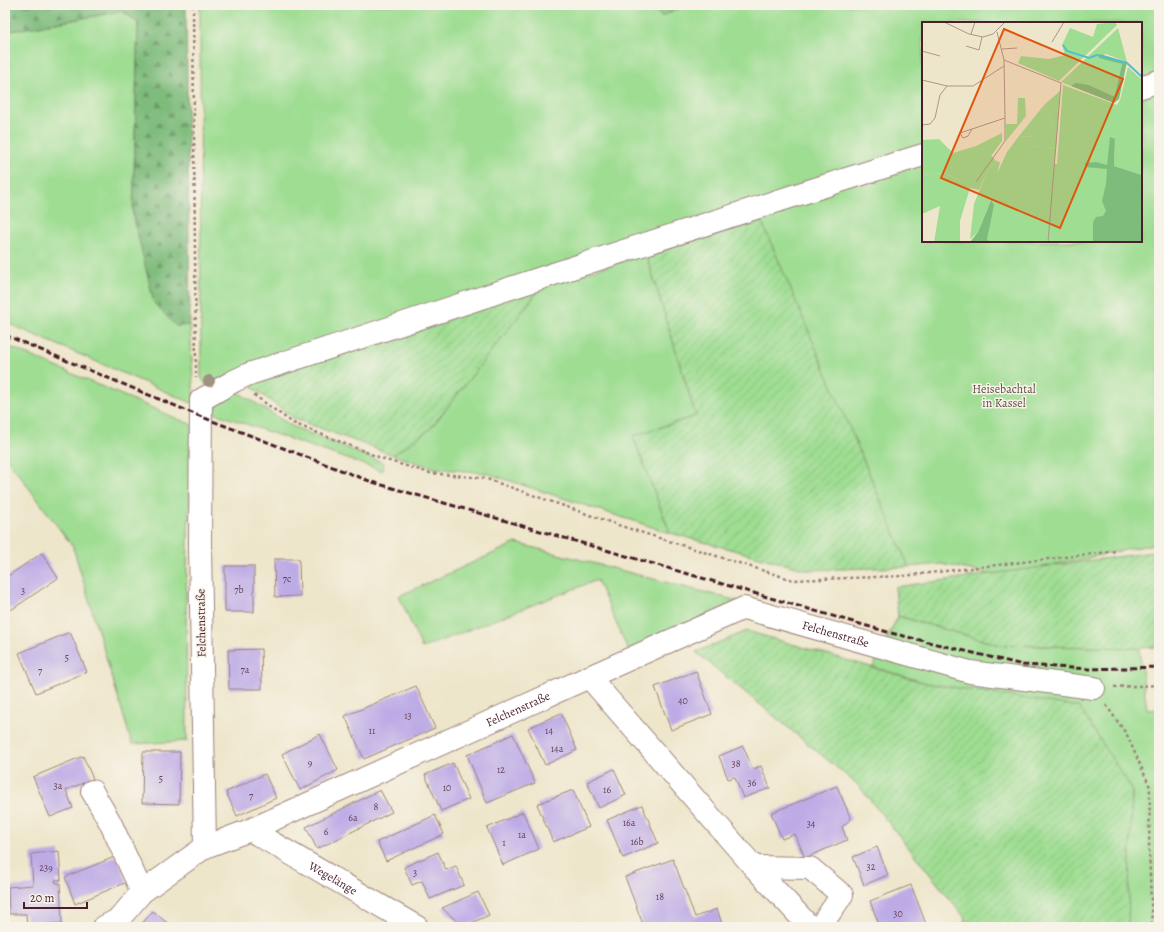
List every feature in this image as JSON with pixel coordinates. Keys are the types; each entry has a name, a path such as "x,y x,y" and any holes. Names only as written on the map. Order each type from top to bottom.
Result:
{"street":[{"path":"1142,87 1159,81"},
{"path":"201,400 234,380 249,374 760,206 922,155"},
{"name":"Felchenstraße","path":"201,400 200,545 205,847"},
{"name":"Felchenstraße","path":"104,927 119,919 142,892 205,847 250,830 744,608 970,672 1094,688"},
{"path":"589,677 754,867 810,927"},
{"path":"92,791 110,822 142,892"},
{"name":"Wegelänge","path":"250,830 417,927"},
{"path":"754,867 810,868 842,895 820,927"}],"path":[{"path":"193,5 196,380 201,400"},
{"path":"234,380 293,423 386,460 430,473 484,478 621,526 793,580 903,576 1116,551"},
{"path":"1094,688 1159,685"},
{"path":"1094,688 1127,735 1150,787 1149,849 1152,927"}],"green space":[{"path":"5,5 186,5 190,325 176,326 154,303 133,214 138,22 123,11 5,32"},
{"name":"Heisebachtal in Kassel","path":"200,5 1159,5 1159,543 998,576 942,564 909,567 751,200 208,387 201,377"},
{"path":"654,5 686,5 661,17"},
{"path":"123,11 138,23 133,214 176,326 190,325 194,404 5,322 5,32"},
{"path":"760,217 909,567 807,570 670,533 633,436 696,416 646,254"},
{"path":"646,254 696,416 633,436 670,533 486,473 434,468 393,455 431,428 542,286"},
{"path":"542,286 431,428 393,455 295,419 253,388 251,380"},
{"path":"5,345 192,425 186,598 187,741 132,744 73,547 5,456"},
{"path":"236,391 292,426 384,463 382,471 214,413 220,402"},
{"path":"516,543 738,601 628,650 597,580 422,648 399,596"},
{"path":"1159,549 1159,647 1139,648 1000,645 898,616 895,587 1153,552"},
{"path":"898,616 1000,645 1139,648 1147,710 1159,709 1159,927 1128,927 1127,925 1132,789 926,683 873,667"},
{"path":"747,631 926,683 1079,707 1132,789 1128,927 964,927 966,919 858,785 696,652"}],"building":[{"path":"42,553 58,578 11,610 5,602 5,578"},
{"path":"274,559 299,559 300,596 275,597"},
{"path":"225,566 254,566 254,612 225,612"},
{"path":"70,632 87,672 36,693 19,653"},
{"path":"261,649 262,689 229,689 228,650"},
{"path":"696,671 712,714 671,730 655,687"},
{"path":"416,686 435,728 364,759 345,716"},
{"path":"561,713 577,750 545,765 528,728"},
{"path":"320,734 338,770 300,790 282,754"},
{"path":"513,734 535,783 487,803 467,755"},
{"path":"743,746 753,769 761,766 770,788 743,798 735,777 728,779 719,756"},
{"path":"143,752 180,752 179,804 142,803"},
{"path":"83,756 93,779 66,790 73,808 50,817 33,777"},
{"path":"453,763 469,799 441,811 425,775"},
{"path":"614,769 626,795 599,808 587,782"},
{"path":"265,774 276,798 237,816 226,792"},
{"path":"837,786 851,819 842,827 847,840 805,858 795,834 782,839 771,813"},
{"path":"380,790 392,812 317,849 306,827"},
{"path":"573,790 589,827 553,842 537,804"},
{"path":"642,805 658,843 623,858 607,820"},
{"path":"523,812 539,849 503,865 487,828"},
{"path":"435,815 444,834 386,861 377,842"},
{"path":"877,847 888,875 864,885 853,857"},
{"path":"59,851 61,880 55,880 56,883 60,883 62,923 27,927 26,914 9,914 8,887 33,885 31,854"},
{"path":"438,852 446,870 456,866 464,885 430,899 422,881 412,885 404,867"},
{"path":"117,856 127,882 75,904 65,877"},
{"path":"673,859 695,917 717,909 723,927 644,927 625,877"},
{"path":"911,885 926,924 919,927 880,927 870,901"},
{"path":"478,892 489,915 463,927 442,908"},
{"path":"153,911 172,927 139,927"}],"railway":[{"path":"5,335 202,417 372,482 891,633 1023,665 1089,669 1159,667"}]}
